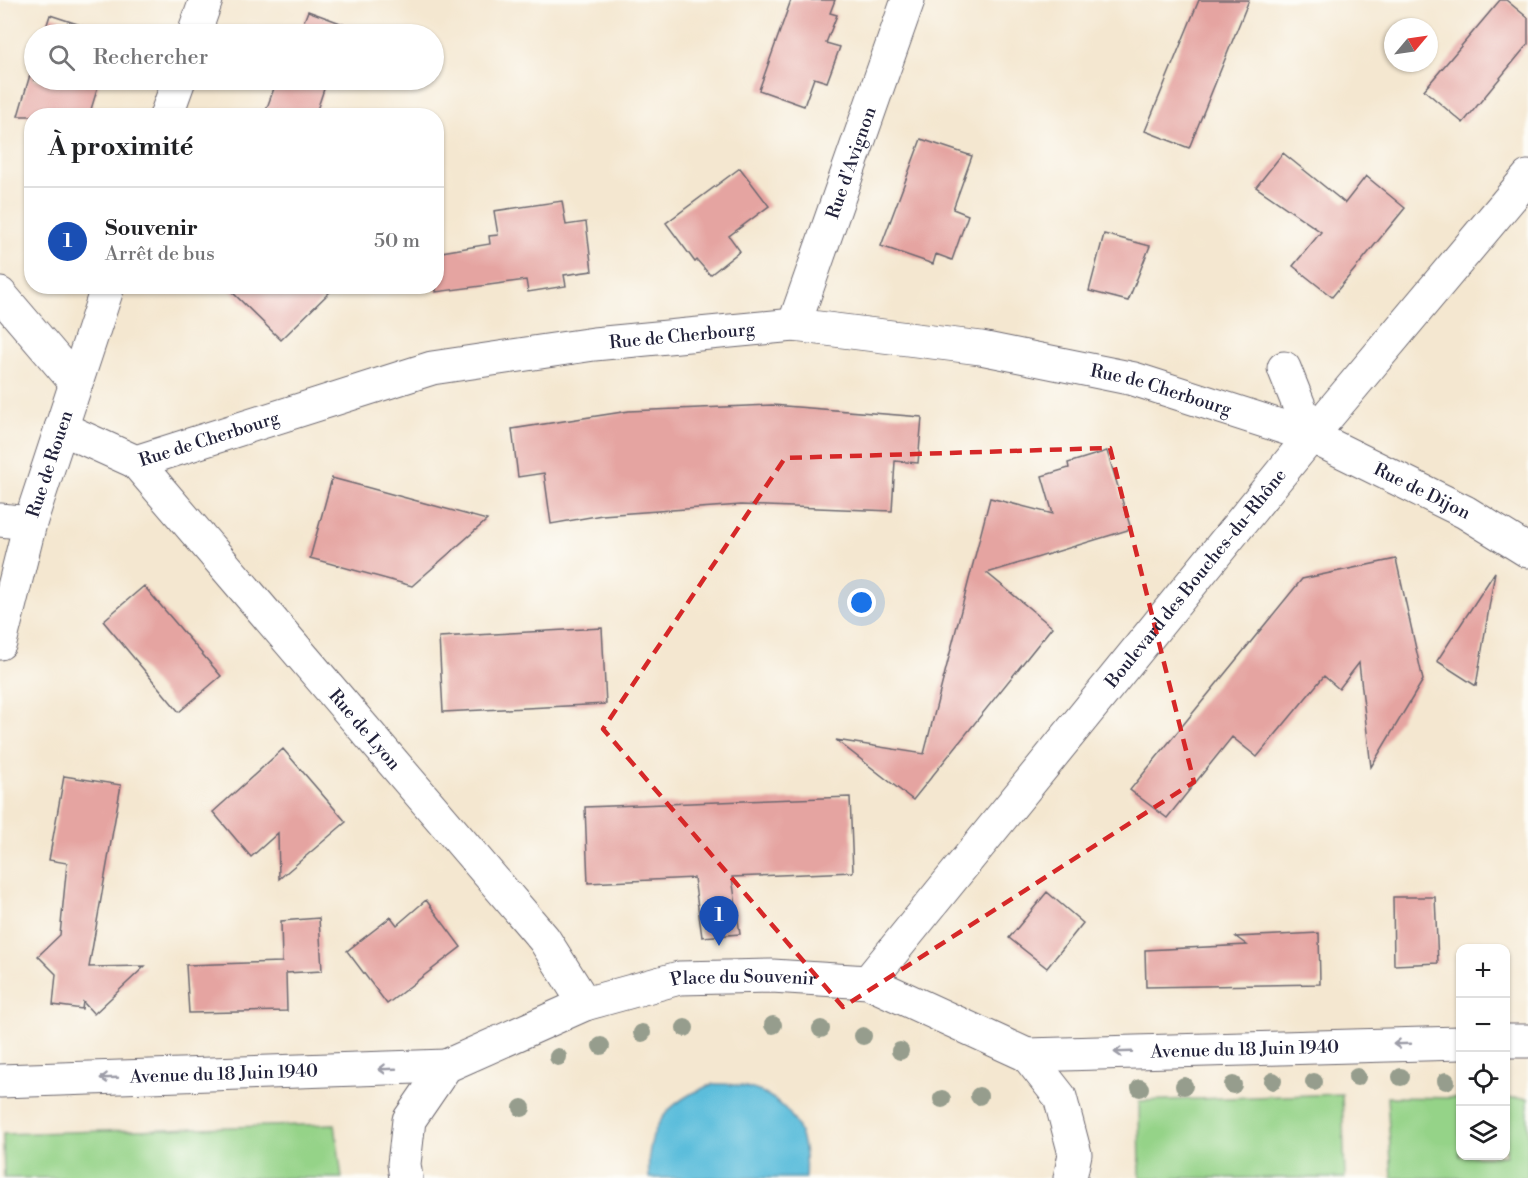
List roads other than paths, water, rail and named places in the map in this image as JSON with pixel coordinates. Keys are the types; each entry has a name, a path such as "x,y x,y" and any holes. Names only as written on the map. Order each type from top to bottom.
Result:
{"street":[{"path":"198,24 206,0"},
{"name":"Rue d'Avignon","path":"794,325 908,0"},
{"path":"169,108 175,90"},
{"name":"Boulevard des Bouches-du-Rhône","path":"868,982 1311,436 1528,177"},
{"path":"0,294 75,383"},
{"name":"Rue de Rouen","path":"0,643 15,521 61,429 105,294"},
{"name":"Rue de Cherbourg","path":"61,429 136,462 432,368 594,344 794,325 981,348 1134,379 1311,436"},
{"path":"1284,368 1311,436"},
{"name":"Rue de Dijon","path":"1311,436 1465,512 1528,552"},
{"name":"Rue de Lyon","path":"136,462 544,939 585,1004"},
{"name":"Place du Souvenir","path":"446,1066 585,1004 679,978 772,976 868,982 1027,1055 1060,1097 1075,1154 1070,1178"},
{"path":"1510,1041 1528,1041"},
{"name":"Avenue du 18 Juin 1940","path":"1027,1055 1456,1043"},
{"path":"406,1178 404,1164 409,1120 446,1066"},
{"name":"Avenue du 18 Juin 1940","path":"0,1081 446,1066"}],"water":[{"path":"714,1084 736,1085 755,1090 771,1097 784,1108 794,1121 801,1137 805,1156 805,1178 649,1178 651,1144 662,1118 683,1098"}],"place":[{"name":"Souvenir","path":"719,946"}]}
